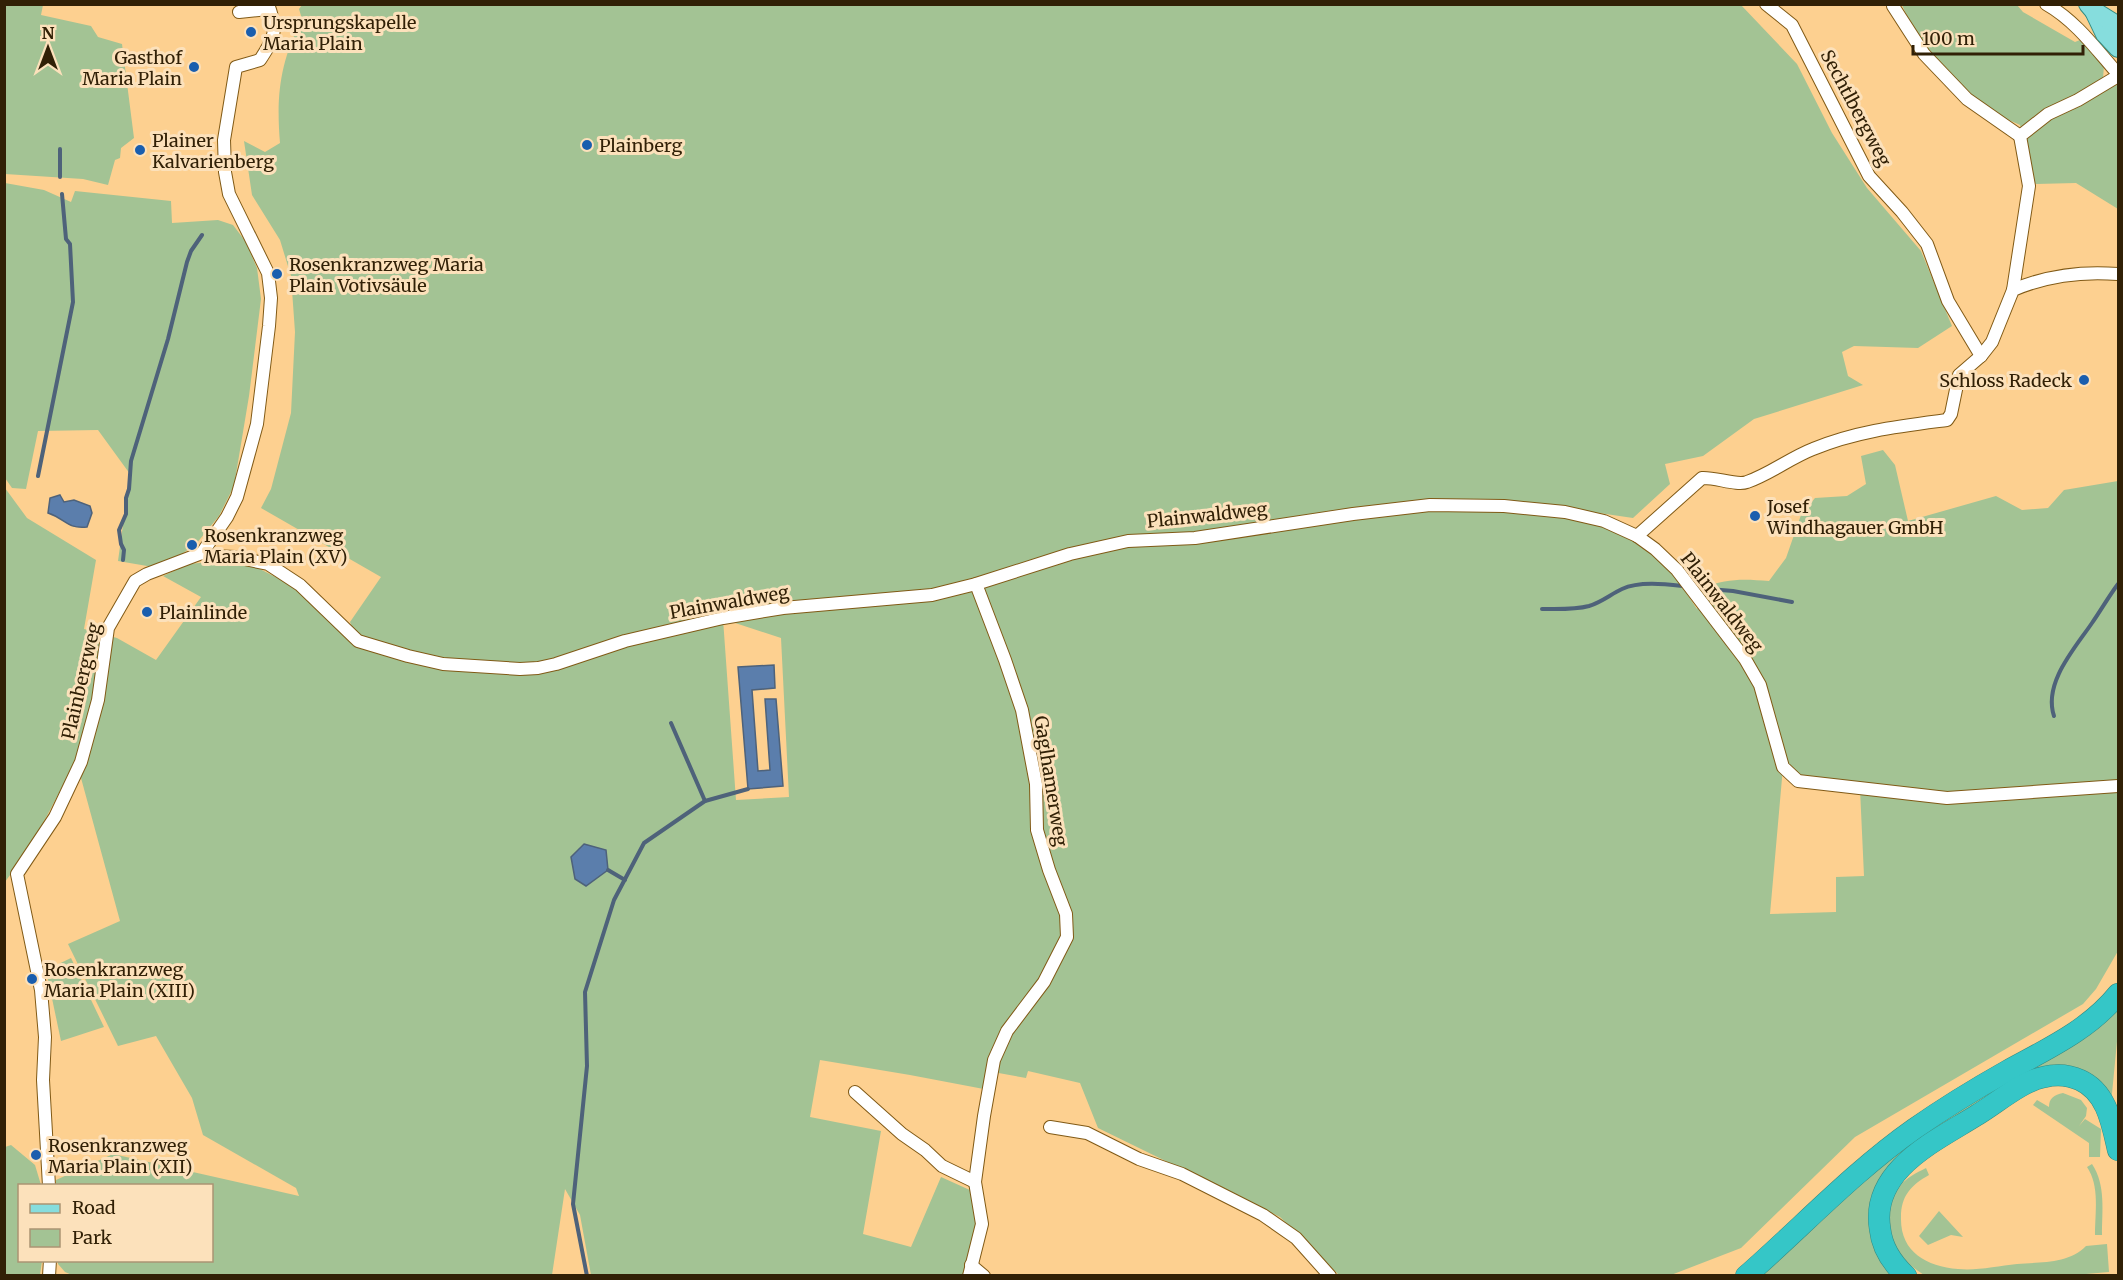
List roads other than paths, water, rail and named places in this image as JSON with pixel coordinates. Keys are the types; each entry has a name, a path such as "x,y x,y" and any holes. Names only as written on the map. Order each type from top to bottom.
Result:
{"highway":[{"path":"1746,1275 1852,1177 1890,1147 1960,1099 2071,1035 2099,1015 2118,994"},
{"path":"1906,1275 1890,1258 1880,1229 1880,1203 1891,1177 1934,1142 2032,1080 2057,1075 2083,1081 2095,1091 2107,1107 2118,1150"}],"main road":[{"path":"2091,8 2118,26"},
{"path":"2091,8 2105,34 2118,48"}],"street":[{"name":"Sechtlbergweg","path":"1766,4 1792,25 1869,176 1927,244 1948,301 1981,356"},
{"path":"2020,136 2048,114 2078,100 2118,75 2073,24 2060,12 2046,4"},
{"path":"1637,536 1702,478 1745,483 1811,450 1848,436 1880,429 1947,420 1951,414 1959,375 1981,356 1992,342 2013,290 2029,186 2020,136 1966,99 1924,54 1893,6"},
{"path":"202,553 227,517 237,497 257,424 271,298 268,273 229,194 225,172 224,140 236,67 260,60 275,28 269,7 238,12"},
{"path":"2013,290 2057,275 2090,272 2118,274"},
{"name":"Plainwaldweg","path":"202,553 268,564 300,585 357,641 409,657 443,664 520,669 547,666 625,641 723,618 783,608 932,595 976,584 1070,554 1128,541 1195,538 1430,505 1504,506 1564,512 1604,521 1637,536 1677,570 1745,659 1760,685 1783,767 1798,781 1947,798 2118,786"},
{"name":"Plainbergweg","path":"49,1184 43,1080 45,1037 36,963 17,874 55,817 81,762 98,700 108,628 135,581 147,574 202,553"},
{"name":"Gaglhamerweg","path":"976,584 1022,710 1036,784 1037,830 1066,914 1067,937 1044,982 1007,1031 994,1060 975,1182 982,1224 970,1270 984,1275"},
{"path":"855,1092 942,1166 975,1182"},
{"path":"1050,1127 1087,1133 1139,1159 1182,1174 1263,1215 1296,1238 1330,1275"}],"water":[{"path":"60,495 64,502 74,500 90,506 92,513 87,527 70,525 48,513 50,498"},
{"path":"774,665 775,688 752,690 758,771 770,770 765,699 776,699 783,786 748,789 738,667"},
{"path":"584,844 606,850 608,870 586,886 575,879 571,857"}],"waterway":[{"path":"60,149 60,177"},
{"path":"38,476 73,302 70,244 66,239 62,194"},
{"path":"123,560 124,550 119,530 126,514 131,461 168,339 187,262 191,251 202,235"},
{"path":"1542,609 1572,609 1589,606 1629,586 1652,584 1683,586"},
{"path":"2054,716 2053,691 2062,666 2118,584"},
{"path":"1697,588 1733,591 1792,602"},
{"path":"671,723 705,801"},
{"path":"587,1276 573,1204 587,1066 585,992 614,900 644,843 705,801 748,789"},
{"path":"608,870 625,880"}],"place":[{"name":"Ursprungskapelle Maria Plain","path":"251,32"},
{"name":"Gasthof Maria Plain","path":"194,67"},
{"name":"Plainberg","path":"587,145"},
{"name":"Plainer Kalvarienberg","path":"140,150"},
{"name":"Rosenkranzweg Maria Plain Votivsäule","path":"277,274"},
{"name":"Schloss Radeck","path":"2084,380"},
{"name":"Josef Windhagauer GmbH","path":"1755,516"},
{"name":"Rosenkranzweg Maria Plain (XV)","path":"192,545"},
{"name":"Plainlinde","path":"147,612"},
{"name":"Rosenkranzweg Maria Plain (XIII)","path":"32,979"},
{"name":"Rosenkranzweg Maria Plain (XII)","path":"36,1155"}]}
